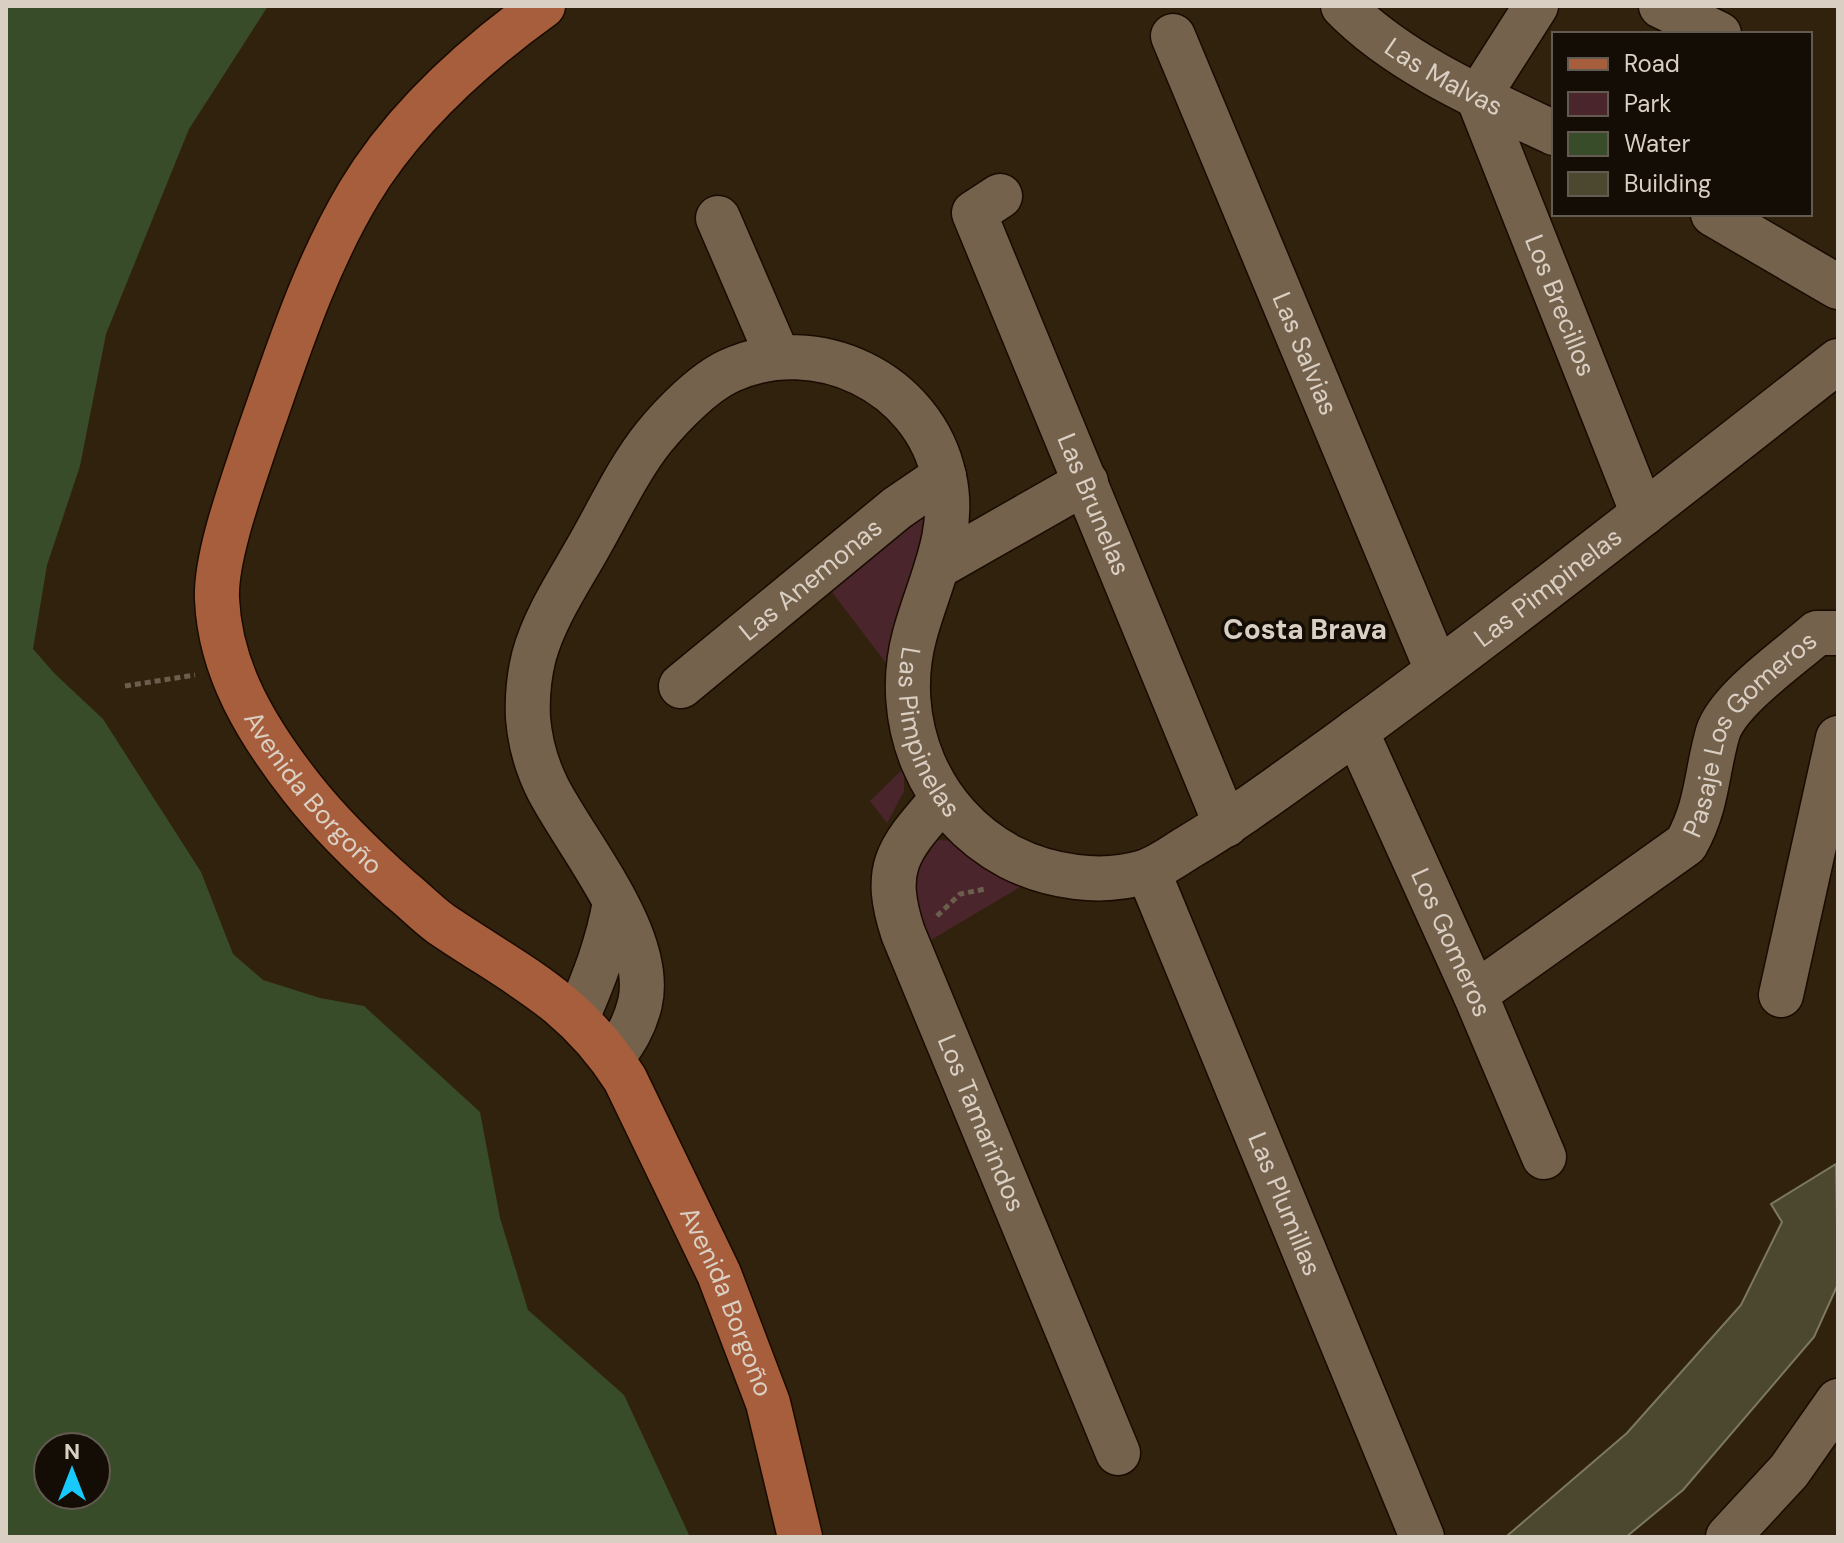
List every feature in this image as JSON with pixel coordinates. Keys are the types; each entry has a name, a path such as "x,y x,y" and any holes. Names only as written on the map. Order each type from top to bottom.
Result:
{"main road":[{"name":"Avenida Borgoño","path":"543,6 485,51 426,107 390,148 359,193 331,248 291,342 253,453 217,572 219,625 230,670 250,714 302,788 367,859 438,922 550,994 577,1018 612,1058 666,1160 719,1274 768,1403 800,1537"}],"street":[{"name":"Las Malvas","path":"1343,6 1364,27 1391,46 1478,97 1552,132"},
{"path":"1478,97 1536,6"},
{"path":"1661,6 1715,32"},
{"name":"Las Salvias","path":"1173,36 1437,670"},
{"name":"Los Brecillos","path":"1478,97 1643,514"},
{"name":"Las Brunelas","path":"1000,196 974,213 1226,825"},
{"path":"1716,216 1838,287"},
{"path":"718,218 778,357"},
{"name":"Las Pimpinelas","path":"612,1058 631,1033 642,998 641,960 615,902 548,789 537,764 528,709 534,654 557,604 653,438 708,383 730,371 778,357 828,360 852,367 875,379 895,393 912,411 937,452 944,476 948,522 909,656 906,685 915,745 942,799 983,840 1023,862 1062,875 1091,878 1148,871 1226,825 1643,514 1838,361"},
{"name":"Las Anemonas","path":"681,686 897,508 944,476"},
{"path":"937,567 1086,482"},
{"name":"Pasaje Los Gomeros","path":"1475,994 1686,844 1699,820 1719,730 1731,707 1817,633 1838,633"},
{"name":"Los Gomeros","path":"1356,731 1475,994 1544,1157"},
{"path":"1781,995 1838,738"},
{"name":"Los Tamarindos","path":"942,799 910,836 893,877 893,901 903,933 1118,1453"},
{"name":"Las Plumillas","path":"1148,871 1422,1537"},
{"path":"577,1018 610,932 615,902"},
{"path":"1728,1537 1789,1471 1838,1401"}],"path":[{"path":"125,686 230,670"},
{"path":"903,933 938,916 960,894 978,888 1006,890 1023,862"}],"green space":[{"path":"931,518 889,667 829,588 913,521"},
{"path":"904,768 904,791 887,823 870,801"},
{"path":"937,840 959,841 1025,884 926,943 913,896 919,857"}],"water":[{"path":"6,6 268,6 189,129 106,334 80,466 47,565 33,649 103,719 201,872 233,954 263,980 320,998 364,1006 480,1112 500,1218 528,1310 624,1395 690,1537 6,1537"}],"building":[{"path":"1836,1164 1838,1284 1814,1337 1683,1490 1626,1537 1510,1537 1508,1535 1627,1433 1741,1305 1782,1222 1771,1204"}],"district":[{"name":"Costa Brava","path":"1305,629"}]}
